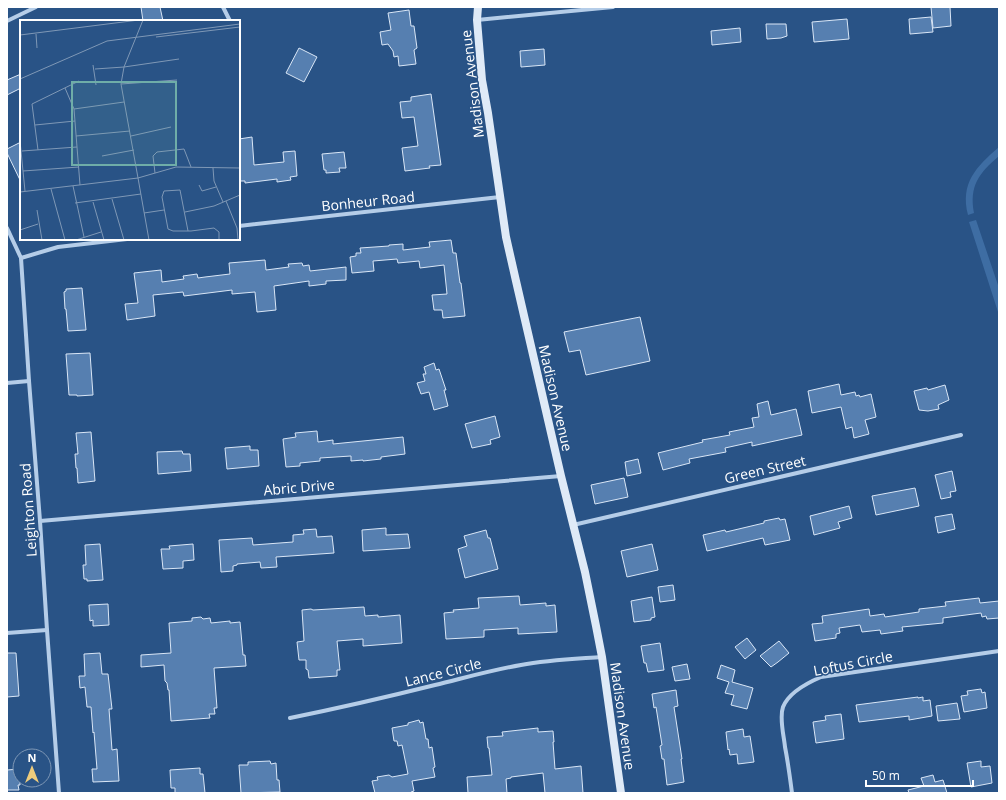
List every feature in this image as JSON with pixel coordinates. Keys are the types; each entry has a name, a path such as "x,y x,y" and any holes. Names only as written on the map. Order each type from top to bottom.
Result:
{"street":[{"path":"7,21 36,7"},
{"path":"223,7 230,20"},
{"name":"Madison Avenue","path":"478,7 482,80 506,237 561,476 585,572 602,657 620,793"},
{"path":"478,20 612,7"},
{"name":"Bonheur Road","path":"240,226 500,197"},
{"name":"Leighton Road","path":"7,228 21,258 40,520 46,630 59,793"},
{"path":"21,258 58,247 118,240"},
{"path":"7,383 29,381"},
{"name":"Green Street","path":"573,526 961,435"},
{"name":"Abric Drive","path":"40,520 561,476"},
{"path":"7,633 46,630"},
{"name":"Loftus Circle","path":"792,793 781,714 783,706 790,696 808,682 821,677 999,651"},
{"name":"Lance Circle","path":"290,718 355,705 480,673 520,665 556,660 602,657"}],"shaded area":[{"path":"999,147 999,156 986,168 977,181 973,195 974,213 968,215 966,194 972,176 983,162"},
{"path":"976,220 999,288 999,315 969,222"}],"building":[{"path":"141,7 160,7 163,20 143,20"},
{"path":"931,7 950,7 951,26 933,28"},
{"path":"409,10 411,26 414,26 417,48 414,50 416,64 399,66 398,56 394,57 393,51 388,44 382,45 380,32 391,30 388,13"},
{"path":"931,17 933,32 910,34 909,19"},
{"path":"847,19 849,39 814,42 812,22"},
{"path":"766,24 786,24 787,36 767,39"},
{"path":"740,28 741,42 712,45 711,31"},
{"path":"299,48 317,57 304,82 286,73"},
{"path":"544,49 545,65 521,67 520,51"},
{"path":"20,74 20,88 7,95 7,80"},
{"path":"431,94 441,165 405,171 402,148 418,146 414,117 402,118 400,102 411,101 411,97"},
{"path":"252,137 254,165 284,162 283,152 295,151 297,176 290,177 291,180 277,182 277,179 245,183 245,181 240,181 240,139"},
{"path":"20,142 20,180 7,153 7,149"},
{"path":"344,152 346,168 339,168 340,172 326,173 326,170 324,170 322,154"},
{"path":"451,240 453,253 456,253 465,316 443,318 442,310 434,310 432,295 447,294 444,265 420,268 419,261 398,263 397,259 373,261 374,271 352,273 350,257 356,256 356,253 361,253 360,248 403,244 403,250 430,247 429,242"},
{"path":"265,260 266,270 289,267 288,264 302,263 303,266 309,265 310,271 346,267 346,280 326,281 326,284 309,286 309,281 274,286 276,310 257,312 255,292 232,294 232,290 184,296 183,292 153,295 155,316 127,320 125,304 138,303 134,273 161,270 162,282 184,279 183,276 197,274 198,278 230,274 229,263"},
{"path":"82,288 86,330 68,331 64,292 66,289"},
{"path":"640,317 650,361 586,375 580,350 569,352 564,332"},
{"path":"90,353 93,395 69,395 66,354"},
{"path":"434,363 436,370 439,369 446,390 444,390 448,406 434,410 429,392 421,394 417,383 425,381 423,374 426,374 424,367"},
{"path":"839,384 841,395 855,392 856,396 859,395 860,397 871,394 876,417 865,420 869,434 854,438 852,427 846,429 841,407 812,413 808,391"},
{"path":"945,385 949,400 938,405 939,409 928,411 919,410 914,391 927,388 928,390"},
{"path":"768,401 771,415 796,409 802,435 752,446 752,442 725,448 726,452 689,459 690,463 663,470 658,453 703,442 702,440 730,435 729,432 754,427 752,418 759,417 757,404"},
{"path":"495,416 500,437 490,440 491,444 472,448 465,424"},
{"path":"317,431 318,442 333,440 333,444 403,437 405,454 363,461 351,461 351,456 320,458 320,461 300,463 300,466 286,467 283,439 296,437 295,433"},
{"path":"91,432 95,481 78,483 75,454 78,454 76,433"},
{"path":"250,446 250,450 258,450 259,466 227,469 225,448"},
{"path":"182,451 183,454 190,454 191,471 158,474 157,452"},
{"path":"638,459 641,473 627,476 625,462"},
{"path":"952,471 956,491 950,492 951,497 941,499 935,475"},
{"path":"624,478 628,497 595,504 591,485"},
{"path":"915,488 919,506 876,515 872,496"},
{"path":"849,506 852,518 838,522 840,528 814,535 810,516"},
{"path":"952,514 955,529 938,533 935,517"},
{"path":"779,518 780,520 785,519 790,540 765,545 763,538 707,551 703,535 725,530 726,532"},
{"path":"386,528 386,535 408,534 410,548 363,551 362,530"},
{"path":"316,529 317,537 332,536 334,553 276,557 277,567 261,568 260,562 237,564 233,566 233,571 221,572 219,540 252,538 253,545 293,542 293,535 304,534 303,530"},
{"path":"486,530 488,538 490,538 498,569 465,578 458,549 467,546 464,536"},
{"path":"100,544 103,580 87,581 87,579 84,579 83,565 86,565 85,545"},
{"path":"193,544 194,560 183,561 183,568 163,569 161,549 170,549 169,546"},
{"path":"652,544 658,570 627,577 621,551"},
{"path":"673,585 675,600 660,602 658,587"},
{"path":"519,596 520,605 546,603 546,606 555,605 557,632 518,634 518,628 484,630 484,637 446,639 444,613 454,612 453,610 479,608 478,598"},
{"path":"652,597 655,617 651,618 651,620 634,622 631,601"},
{"path":"979,598 980,603 999,601 999,618 987,619 986,616 982,617 981,613 943,618 943,623 902,627 903,631 881,634 880,630 862,632 860,625 839,628 840,633 836,634 836,638 815,641 812,624 823,623 822,616 869,609 870,616 884,614 885,617 919,612 919,609 946,606 945,602"},
{"path":"108,604 109,625 93,626 93,620 90,621 89,605"},
{"path":"364,607 365,616 378,615 378,617 400,615 402,643 363,646 363,639 337,641 340,670 337,670 337,676 309,678 308,670 306,669 306,660 299,660 297,642 304,641 302,610"},
{"path":"201,617 203,619 210,618 211,623 230,621 230,623 240,622 243,655 245,655 246,666 214,668 217,708 214,708 215,714 209,714 210,718 171,721 169,690 165,681 164,665 141,667 141,655 171,653 169,623 192,621 192,618"},
{"path":"747,638 756,650 745,659 735,647"},
{"path":"779,641 789,653 771,667 760,656"},
{"path":"660,643 664,670 648,672 646,663 644,663 641,646"},
{"path":"7,653 16,653 19,696 7,697"},
{"path":"100,653 102,674 108,674 112,709 109,709 112,750 117,749 119,781 93,782 92,769 97,769 91,707 87,707 85,687 80,688 79,676 85,676 84,654"},
{"path":"687,664 690,679 675,681 672,667"},
{"path":"721,665 735,670 732,682 753,688 747,709 731,705 734,695 725,693 729,682 717,678"},
{"path":"981,689 982,693 985,692 987,708 964,712 961,696 968,695 967,691"},
{"path":"676,690 678,706 674,707 684,782 667,785 664,759 662,759 660,746 662,745 656,707 654,708 652,694"},
{"path":"923,697 923,701 930,700 932,716 909,720 909,716 859,722 856,705"},
{"path":"957,703 960,719 938,721 936,706"},
{"path":"841,714 844,739 816,743 813,722 826,720 825,716"},
{"path":"419,720 420,723 423,722 429,748 432,747 435,777 412,781 414,791 411,792 412,793 375,793 372,781 378,780 377,777 389,775 392,777 408,774 402,745 398,746 397,741 394,741 392,728 408,725 408,723"},
{"path":"538,728 538,732 553,731 555,769 581,766 583,793 545,793 543,773 506,779 507,793 468,793 467,777 492,775 487,737 503,736 502,732"},
{"path":"743,729 744,737 750,736 754,762 738,764 737,754 730,755 729,749 728,750 726,732"},
{"path":"270,761 271,764 276,763 277,780 279,780 280,792 241,793 239,765 248,765 248,762"},
{"path":"981,761 981,767 990,766 992,783 971,787 967,763"},
{"path":"200,768 200,774 203,774 205,793 175,793 175,788 171,788 170,770"},
{"path":"7,770 12,770 12,788 19,788 19,790 7,790"},
{"path":"933,775 935,782 943,780 947,793 909,793 908,790 924,786 921,778"}]}
